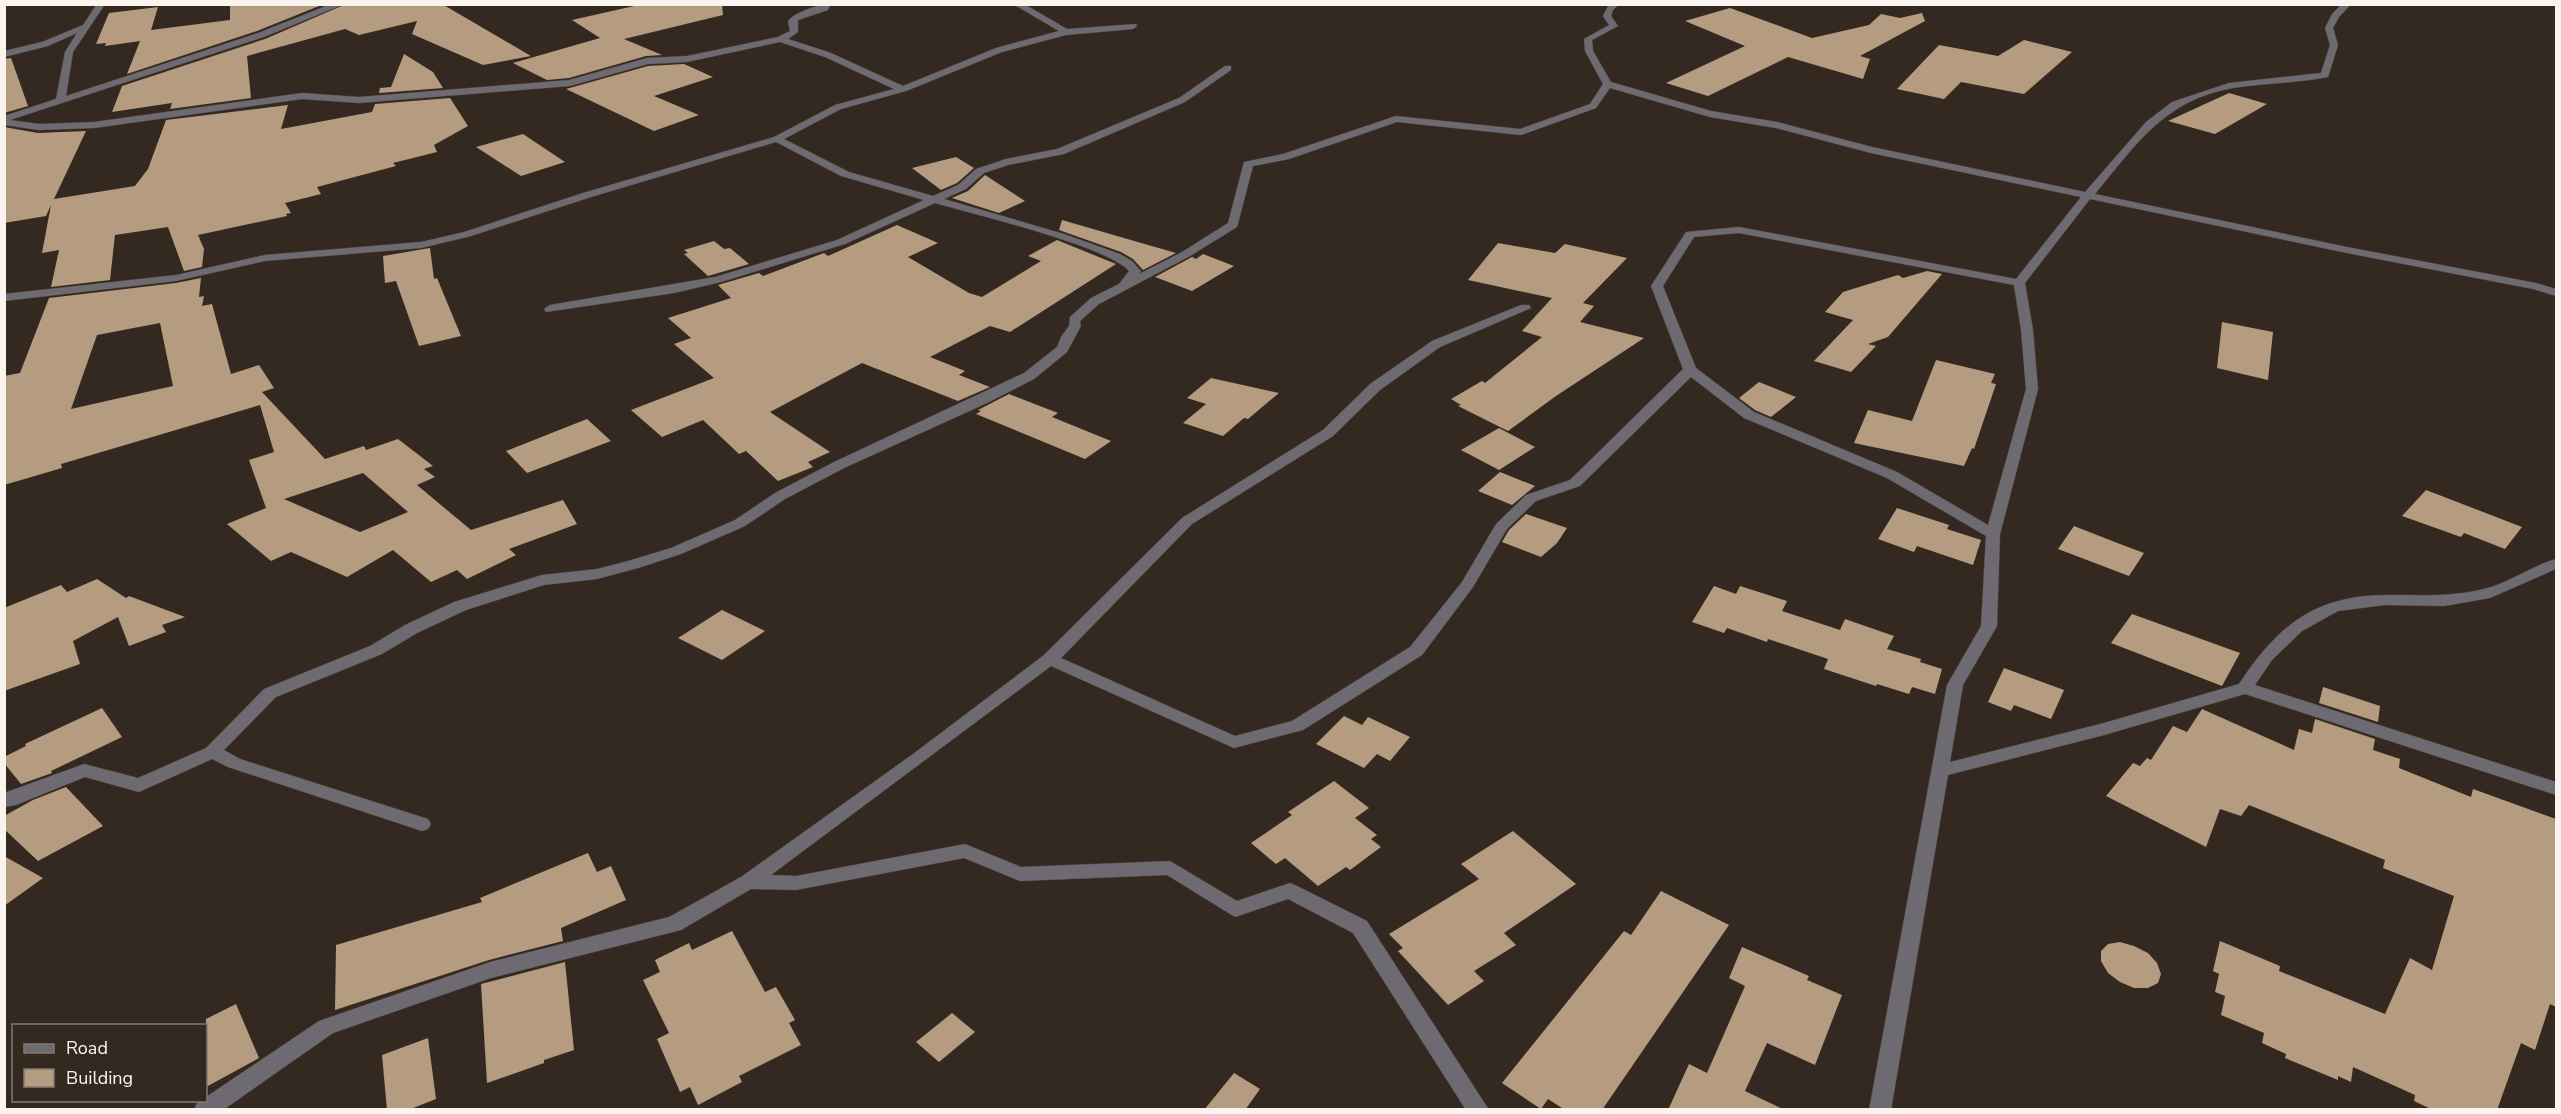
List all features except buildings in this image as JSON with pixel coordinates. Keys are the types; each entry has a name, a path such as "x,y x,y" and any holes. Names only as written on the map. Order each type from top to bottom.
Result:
{"street":[{"path":"61,99 69,52 101,4"},
{"path":"4,120 61,99 261,35 340,4"},
{"path":"4,120 39,128 94,125 302,96 359,100 570,83 647,62 687,58 781,39 794,32 792,21 795,18 825,8 826,4"},
{"path":"1017,4 1066,32"},
{"path":"1615,4 1607,16 1614,26 1588,39 1589,51 1608,84 1710,114 1777,125 1871,150 2536,286 2556,293"},
{"path":"1880,1110 1955,685 1989,626 1993,534 2032,389 2027,330 2019,283 2149,124 2175,104 2229,87 2325,75 2334,45 2328,28 2335,16 2348,4"},
{"path":"4,54 45,44 88,26"},
{"path":"4,298 176,278 265,258 421,245 467,234 586,195 777,139 838,106 903,89 999,50 1066,32 1133,26"},
{"path":"781,39 828,56 903,89"},
{"path":"550,309 717,280 841,242 937,200 962,187 980,171 1006,162 1060,152 1182,100 1228,68"},
{"path":"4,800 10,800 84,770 140,785 213,752 270,693 376,650 411,629 459,606 543,580 597,574 676,550 741,523 780,496 839,465 1029,376 1062,350 1075,326 1074,320 1095,301 1186,254 1233,225 1248,164 1285,157 1396,119 1521,132 1593,106 1608,84"},
{"path":"777,139 845,174 1060,236 1116,256 1128,263 1135,271 1125,284"},
{"path":"1993,534 1892,475 1749,416 1690,370 1657,286 1690,234 1739,230 2019,283"},
{"path":"205,1110 326,1027 490,970 674,924 748,882 919,758 1050,659 1186,521 1328,433 1375,387 1436,344 1525,308"},
{"path":"1050,659 1234,742 1297,726 1416,651 1468,584 1501,527 1531,498 1575,483 1690,370"},
{"path":"2246,688 2266,656 2296,627 2334,606 2385,600 2444,601 2490,593 2556,564"},
{"path":"1940,771 2104,729 2246,688 2556,789"},
{"path":"213,752 234,763 422,824"},
{"path":"748,882 796,883 965,851 1020,874 1170,868 1235,909 1290,891 1360,927 1478,1110"}]}
